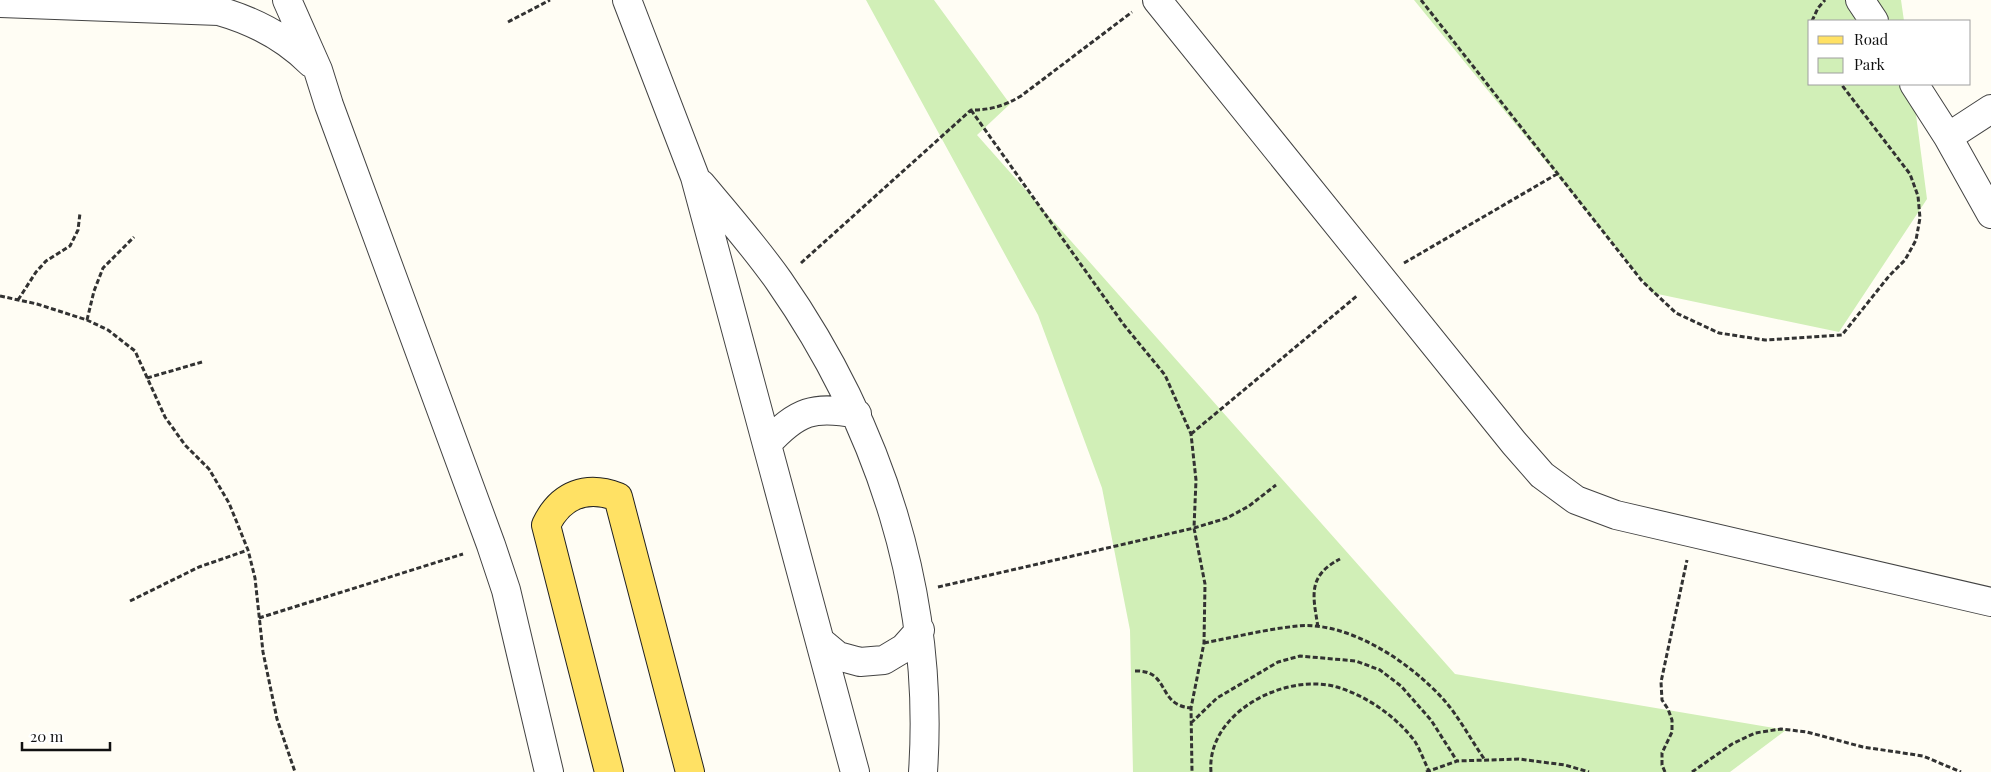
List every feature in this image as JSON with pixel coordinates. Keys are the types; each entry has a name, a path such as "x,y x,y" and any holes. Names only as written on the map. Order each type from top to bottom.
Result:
{"main road":[{"path":"609,772 546,525 552,513 565,501 582,493 595,491 618,497 690,772"}],"street":[{"path":"0,3 216,5 251,0"},
{"path":"287,0 318,70 329,105 491,545 506,590 549,772"},
{"path":"627,0 695,178 855,772"},
{"path":"1157,0 1514,443 1542,474 1576,500 1616,515 1991,602"},
{"path":"1860,0 1873,20"},
{"path":"216,5 284,39 318,70"},
{"path":"1915,85 1948,138 1991,214"},
{"path":"1948,138 1991,109"},
{"path":"695,178 757,251 811,330 857,414 884,484 905,556 920,630 926,732 923,772"},
{"path":"767,444 784,425 807,413 832,409 857,414"},
{"path":"820,641 838,656 860,662 884,660 904,648 920,630"}],"path":[{"path":"508,22 550,0"},
{"path":"1421,0 1642,282 1676,313 1719,333 1765,340 1842,335 1889,276 1905,260 1916,240 1920,218 1918,196 1910,174 1842,85"},
{"path":"1812,20 1818,8 1825,0"},
{"path":"780,282 971,110 989,110 1006,105 1021,96 1133,12"},
{"path":"971,110 1124,325 1165,375 1191,434 1196,480 1194,528 1205,584 1204,643 1191,708 1192,772"},
{"path":"18,300 36,272 46,261 70,246 78,230 80,213"},
{"path":"86,320 103,268 134,237"},
{"path":"0,296 86,320 108,330 135,351 165,418 185,445 209,468 230,503 248,550 277,719 295,772"},
{"path":"147,378 202,362"},
{"path":"913,593 1194,528 1226,518 1249,506 1276,485"},
{"path":"1665,772 1662,765 1662,753 1672,732 1672,720 1662,700 1661,682 1692,532"},
{"path":"259,618 491,545"},
{"path":"130,601 199,567 248,550"},
{"path":"1318,627 1313,594 1315,583 1325,568 1340,559"},
{"path":"1204,643 1300,626 1332,628 1362,640 1405,663 1444,700 1484,760"},
{"path":"1191,723 1217,698 1278,662 1300,656 1356,661 1380,670 1400,686 1431,720 1457,761"},
{"path":"1135,671 1151,673 1158,678 1170,699 1183,707 1191,708"},
{"path":"1211,772 1210,759 1214,743 1222,729 1234,717 1254,701 1271,693 1309,684 1336,686 1361,697 1393,717 1415,742 1428,771 1457,761 1519,759 1565,765 1589,772"},
{"path":"1692,772 1732,744 1755,733 1781,729 1807,732 1863,747 1923,756 1961,772"}],"green space":[{"path":"866,0 934,0 1010,104 977,135 1455,674 1786,730 1730,772 1133,772 1130,630 1102,488 1038,315"},
{"path":"1414,0 1901,0 1904,20 1808,20 1808,85 1912,85 1927,199 1839,332 1653,293"}]}
